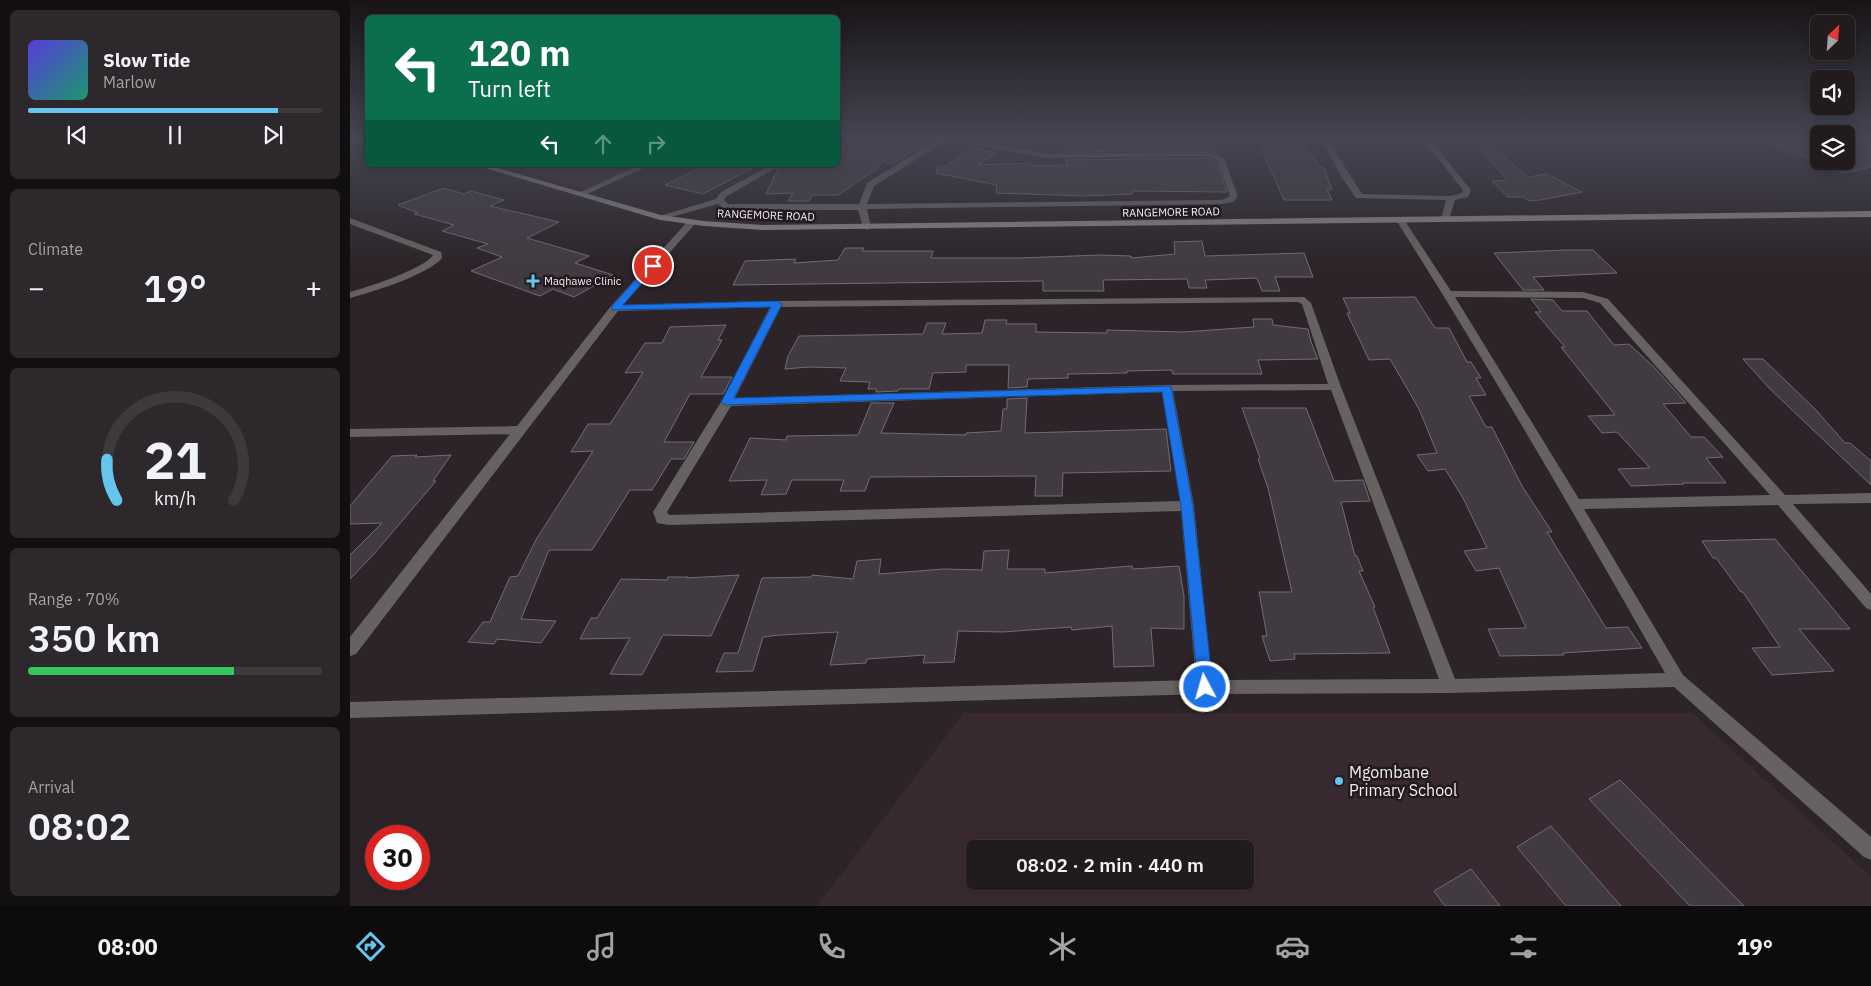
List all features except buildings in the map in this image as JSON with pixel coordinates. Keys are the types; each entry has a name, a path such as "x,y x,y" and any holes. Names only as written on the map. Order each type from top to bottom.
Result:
{"street":[{"name":"RANGEMORE ROAD","path":"532,180 660,217 691,223 778,228 1871,214"},
{"path":"580,194 611,180"},
{"path":"720,202 724,194 750,180"},
{"path":"868,227 862,207 869,187 877,180"},
{"path":"660,217 720,202 726,206 862,207 1222,202 1230,200 1234,196 1228,180"},
{"path":"1348,180 1359,196 1367,198 1451,198 1465,195 1467,190 1459,180"},
{"path":"1445,219 1451,198"},
{"path":"350,220 438,254 433,262 404,277 368,291 350,295"},
{"path":"1400,220 1448,294 1575,504 1678,680 1871,850"},
{"path":"350,649 615,308 691,223"},
{"path":"1448,294 1583,295 1604,301 1782,500 1871,604"},
{"path":"615,308 777,304 1300,299 1306,303 1335,388 1450,686"},
{"path":"777,304 726,402 660,512 662,518 668,520 1187,506"},
{"path":"726,402 1167,388 1335,388"},
{"path":"1167,388 1187,506 1205,687"},
{"path":"350,433 520,430"},
{"path":"1575,504 1871,498"},
{"path":"350,710 1205,687 1450,686 1678,680"}],"shaded area":[{"path":"555,180 606,180 587,189"},
{"name":"Mgombane Primary School","path":"964,713 1692,713 1871,877 1871,906 817,906"}],"place":[{"name":"Maqhawe Clinic","path":"533,281"},
{"name":"Mgombane Primary School","path":"1339,781"}],"route":[{"path":"653,266 615,308 777,304 726,402 1167,388 1187,506 1205,687"}]}
